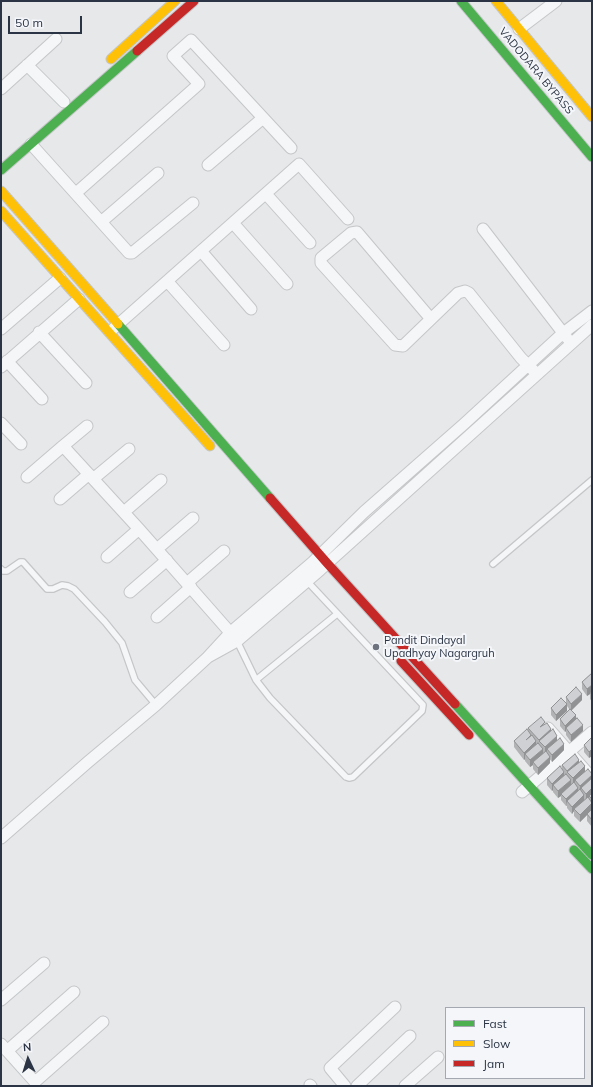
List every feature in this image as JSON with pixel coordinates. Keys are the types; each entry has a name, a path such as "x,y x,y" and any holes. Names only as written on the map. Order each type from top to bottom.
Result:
{"main road":[{"path":"105,65 175,1"},
{"path":"1,170 194,1"},
{"name":"VADODARA BYPASS","path":"461,1 592,157"},
{"name":"VADODARA BYPASS","path":"496,1 592,116"},
{"path":"1,158 12,148"},
{"path":"1,191 118,325 319,564 524,790 584,845 592,855"},
{"path":"1,211 214,450"},
{"path":"394,653 474,740"},
{"path":"567,841 584,845"},
{"path":"584,845 592,869"}],"street":[{"path":"520,29 556,1"},
{"path":"1,89 56,39"},
{"path":"76,193 199,84 173,56 191,40 291,148"},
{"path":"27,65 64,102"},
{"path":"208,165 263,118"},
{"path":"31,144 130,253 193,203"},
{"path":"109,333 299,164 348,219"},
{"path":"101,222 158,173"},
{"path":"266,194 310,243"},
{"path":"233,223 287,284"},
{"path":"483,229 562,334 571,343"},
{"path":"431,319 357,232 351,233 321,258 321,263 395,345 403,346 458,293 465,291 469,293 528,366 537,374"},
{"path":"201,252 251,309"},
{"path":"1,329 60,278"},
{"path":"167,281 224,345"},
{"path":"42,399 4,364 39,332 79,299"},
{"path":"319,564 364,512 406,476 562,334 592,311"},
{"path":"1,838 156,705 208,657 234,637 303,578 537,374 592,324"},
{"path":"39,332 86,384"},
{"path":"1,423 20,444"},
{"path":"26,477 86,426"},
{"path":"63,446 167,560 234,637"},
{"path":"60,498 129,449"},
{"path":"124,512 161,480"},
{"path":"156,549 193,518"},
{"path":"107,557 139,529"},
{"path":"156,617 224,551"},
{"path":"130,592 167,560"},
{"path":"544,724 592,778"},
{"path":"524,790 592,732"},
{"path":"1,1000 44,963"},
{"path":"74,992 4,1047 33,1084 102,1022"},
{"path":"345,1086 330,1068 395,1007"},
{"path":"357,1086 410,1036"},
{"path":"405,1086 438,1057"}],"lane":[{"path":"493,564 592,480"},
{"path":"1,569 3,571 8,571 20,562 23,562 47,590 53,589 62,584 74,589 105,622 122,643 135,680 156,705"},
{"path":"234,637 256,680 270,698 346,777 353,778 422,711 423,705 303,578"},
{"path":"256,680 337,614"}],"building":[{"path":"592,673 592,685 587,689 582,682"},
{"path":"576,687 582,694 571,704 566,697"},
{"path":"561,698 567,704 556,715 551,708"},
{"path":"570,709 576,715 565,726 560,719"},
{"path":"541,717 545,722 540,727 547,723 551,729 539,740 528,728"},
{"path":"577,718 583,725 571,735 566,728"},
{"path":"527,729 531,735 526,740 532,735 536,741 524,753 514,741"},
{"path":"553,729 557,736 545,747 539,741"},
{"path":"592,737 592,749 589,752 584,745"},
{"path":"560,738 564,744 552,755 547,749"},
{"path":"538,743 543,749 530,760 525,754"},
{"path":"546,751 550,757 538,768 533,762"},
{"path":"575,754 579,760 567,771 562,765"},
{"path":"581,761 585,766 573,778 567,772"},
{"path":"560,766 564,772 552,784 547,778"},
{"path":"588,769 592,775 580,786 575,780"},
{"path":"566,774 571,780 558,791 553,785"},
{"path":"592,778 592,788 586,794 581,788"},
{"path":"574,782 578,788 566,799 561,794"},
{"path":"580,789 584,795 572,807 567,801"},
{"path":"588,797 592,803 580,815 574,809"},
{"path":"592,809 592,820 587,814"}],"traffic: fast":[{"path":"461,1 592,157"},
{"path":"1,170 137,51"},
{"path":"118,324 270,498"},
{"path":"455,704 592,855"},
{"path":"574,850 592,869"}],"traffic: slow":[{"path":"111,59 175,1"},
{"path":"496,1 592,117"},
{"path":"1,191 118,324"},
{"path":"1,211 210,446"}],"traffic: jam":[{"path":"137,51 194,1"},
{"path":"270,498 455,704"},
{"path":"401,661 469,735"}],"place":[{"name":"Pandit Dindayal Upadhyay Nagargruh","path":"376,647"}]}
